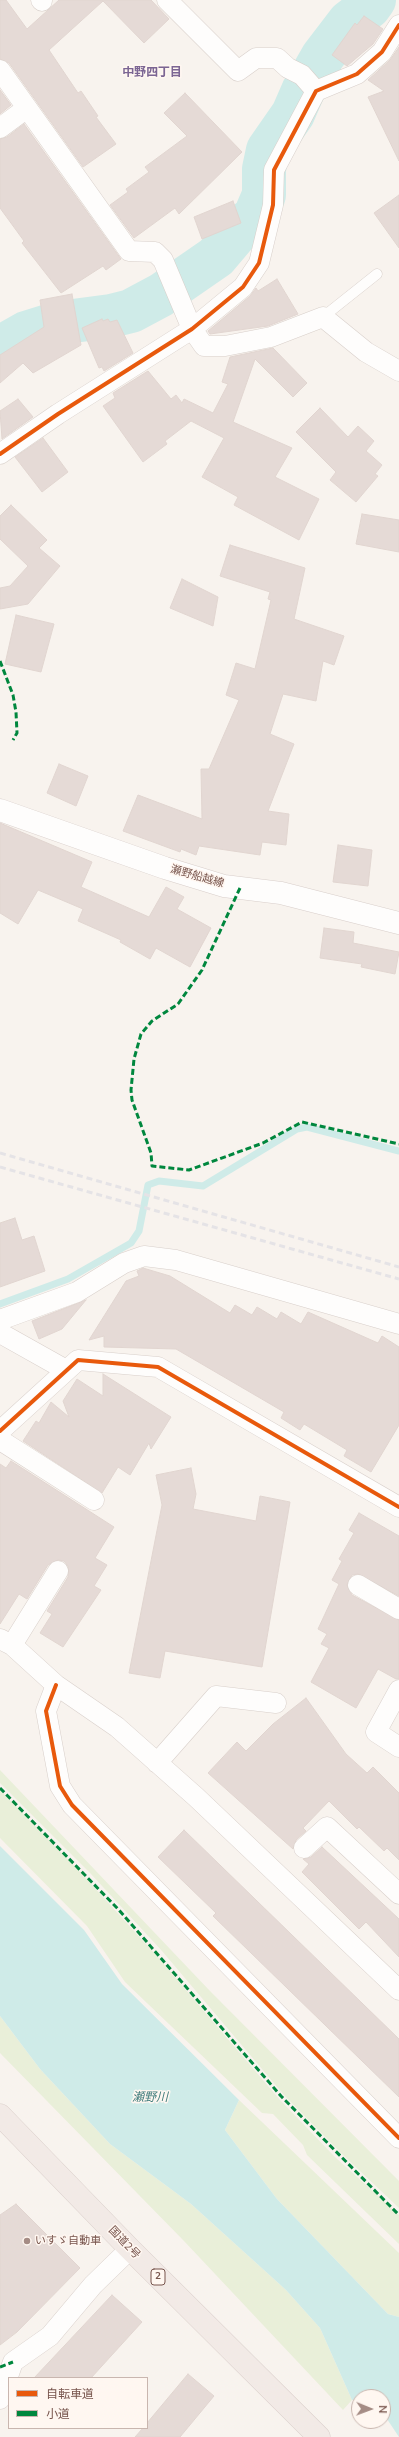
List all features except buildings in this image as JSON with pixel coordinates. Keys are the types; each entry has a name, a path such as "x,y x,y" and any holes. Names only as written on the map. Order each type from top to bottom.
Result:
{"highway":[{"name":"国道2号","path":"0,2115 130,2249 319,2437"}],"main road":[{"name":"瀬野船越線","path":"0,810 165,868 224,886 281,893 399,923"}],"street":[{"path":"167,0 238,71 256,58 276,58 288,68 302,75 316,91"},
{"path":"0,454 58,414 192,329 244,287 259,263 273,205 274,170 316,91 357,74 382,52 399,25"},
{"path":"0,70 129,251 155,252 163,260 192,329 204,346 225,346 271,337 323,318 366,352 399,371"},
{"path":"0,128 27,108"},
{"path":"0,1320 77,1292 124,1263 144,1256 176,1260 399,1324"},
{"path":"0,1333 66,1370"},
{"path":"0,1431 78,1360 158,1367 399,1507"},
{"path":"0,1440 94,1500"},
{"path":"58,1571 6,1642 56,1685 116,1727 196,1797 399,1990"},
{"path":"358,1585 399,1609"},
{"path":"56,1685 46,1711 60,1786 72,1805 399,2138"},
{"path":"399,1690 376,1732 399,1746"},
{"path":"157,1763 216,1696 276,1704"},
{"path":"304,1848 327,1827 399,1894"},
{"path":"0,2399 13,2362 50,2336 93,2285 130,2249"}],"lane":[{"path":"323,318 377,274"}],"green space":[{"path":"0,1770 210,1991 399,2181 399,2208 341,2153 284,2095 162,1951 91,1874 0,1783"},
{"path":"0,1790 81,1873 156,1955 280,2100 335,2157 399,2215 399,2244 307,2155 303,2145 273,2114 262,2113 125,1982 87,1926 0,1838"},
{"path":"0,2016 40,2069 110,2144 191,2204 286,2290 320,2328 351,2398 351,2401 343,2410 184,2241 0,2053"},
{"path":"239,2100 399,2253 399,2317 388,2314 277,2199 225,2130"}],"water":[{"name":"瀬野川","path":"0,1846 84,1930 122,1984 239,2100 225,2130 277,2199 388,2314 399,2317 399,2437 391,2425 391,2389 351,2389 351,2398 320,2328 286,2290 191,2204 110,2144 40,2069 0,2016"}],"waterway":[{"path":"0,348 26,333 58,323 111,316 131,311 161,295 216,257 238,231 255,216 264,195 264,169 268,150 293,114 303,91 323,56 349,22 369,7 374,0"},
{"path":"0,1304 68,1279 131,1243 139,1231 148,1185 159,1181 203,1186 297,1129 307,1127 399,1151"}],"railway":[{"path":"0,1153 399,1267"},
{"path":"0,1167 399,1279"}],"marked path":[{"path":"0,661 13,695 16,712 17,733 13,740"},
{"path":"240,888 202,970 178,1004 152,1021 141,1034 134,1059 131,1090 132,1100 151,1153 152,1166 189,1170 263,1143 302,1122 399,1144"},
{"path":"0,1788 119,1910 281,2096 399,2215"},
{"path":"0,2367 13,2362"}],"cycle path":[{"path":"0,454 58,414 192,329 243,287 259,263 273,205 274,170 316,91 357,74 382,52 399,25"},
{"path":"0,1431 78,1360 158,1367 399,1507"},
{"path":"56,1685 46,1711 60,1786 72,1805 399,2138"}],"place":[{"name":"いすゞ自動車","path":"27,2241"}],"district":[{"name":"中野四丁目","path":"152,73"}]}
